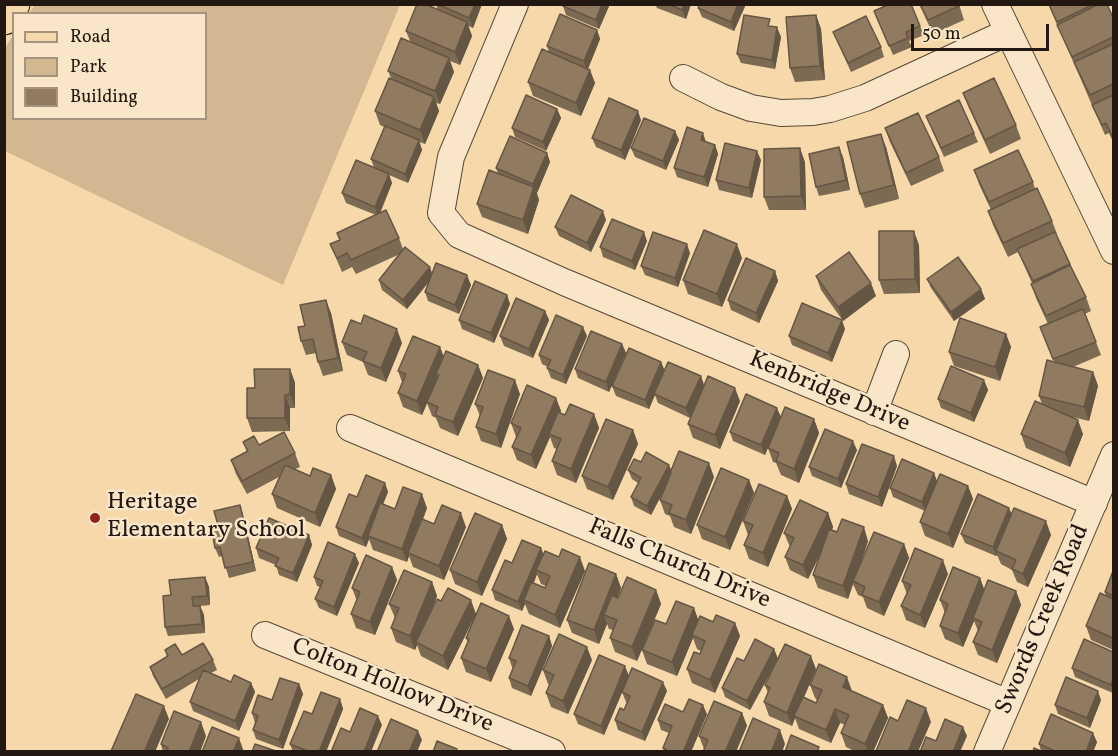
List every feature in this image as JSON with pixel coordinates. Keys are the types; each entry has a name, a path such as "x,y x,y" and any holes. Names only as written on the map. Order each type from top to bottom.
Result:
{"main road":[{"path":"4,18 13,4"}],"street":[{"name":"Kenbridge Drive","path":"515,4 451,157 441,213 459,235 564,282 1094,503"},
{"path":"995,4 1107,220 1113,251"},
{"path":"683,78 721,97 751,108 781,113 813,112 839,107 865,98 1008,32"},
{"path":"874,412 896,354"},
{"name":"Falls Church Drive","path":"350,428 1008,703"},
{"name":"Swords Creek Road","path":"987,752 1113,455"},
{"name":"Colton Hollow Drive","path":"265,635 552,752"}],"green space":[{"path":"35,5 400,5 283,285 5,151 5,48 12,37 12,120 207,120 207,12 30,12"}],"building":[{"path":"417,4 425,4 467,22 455,52 406,31"},
{"path":"437,4 475,4 469,18"},
{"path":"563,4 602,4 596,20"},
{"path":"668,4 684,4 682,10"},
{"path":"700,4 738,4 731,22 698,8"},
{"path":"890,4 911,4 920,26 906,32 908,38 889,46 874,11"},
{"path":"920,4 959,4 959,6 928,20"},
{"path":"1049,4 1092,4 1092,5 1057,22"},
{"path":"1099,4 1107,4 1113,18 1113,37 1072,57 1057,25"},
{"path":"560,14 597,30 584,61 547,46"},
{"path":"744,15 770,19 768,26 777,27 772,60 737,54"},
{"path":"816,15 820,66 790,68 786,17"},
{"path":"866,16 881,47 848,63 833,32"},
{"path":"401,38 449,58 435,91 388,71"},
{"path":"1113,44 1113,84 1090,95 1074,62"},
{"path":"542,49 590,70 576,103 528,82"},
{"path":"389,78 434,97 420,130 375,111"},
{"path":"994,78 1016,125 985,140 963,93"},
{"path":"526,95 557,109 543,142 512,128"},
{"path":"1113,95 1112,136 1106,123 1102,125 1092,105"},
{"path":"609,98 638,111 621,150 592,138"},
{"path":"959,100 974,133 941,148 926,116"},
{"path":"918,113 939,157 906,173 885,128"},
{"path":"644,118 675,131 663,161 631,148"},
{"path":"385,126 419,140 405,174 371,159"},
{"path":"687,127 703,133 701,140 715,145 704,177 674,168"},
{"path":"881,134 894,185 860,194 847,142"},
{"path":"510,136 547,153 533,184 496,168"},
{"path":"725,143 757,151 749,188 716,180"},
{"path":"839,147 846,180 816,187 809,154"},
{"path":"800,148 801,196 764,197 764,149"},
{"path":"1018,150 1033,182 989,202 974,170"},
{"path":"356,160 389,174 375,207 342,193"},
{"path":"489,170 534,187 523,220 477,204"},
{"path":"1037,188 1052,221 1003,243 988,211"},
{"path":"571,195 603,211 587,243 555,227"},
{"path":"386,210 399,238 351,260 347,253 337,258 330,244 340,240 337,233"},
{"path":"612,219 644,232 632,261 600,247"},
{"path":"704,230 737,244 717,294 683,280"},
{"path":"879,231 914,231 915,279 879,280"},
{"path":"653,232 687,244 675,278 641,266"},
{"path":"1055,232 1070,264 1033,281 1017,249"},
{"path":"405,247 430,267 403,300 379,280"},
{"path":"849,252 871,283 838,307 816,276"},
{"path":"958,257 981,289 951,312 927,279"},
{"path":"746,258 775,271 756,313 728,300"},
{"path":"436,263 467,275 455,305 425,292"},
{"path":"1070,265 1086,297 1046,316 1031,284"},
{"path":"475,281 507,295 491,333 459,320"},
{"path":"516,298 545,311 529,349 500,336"},
{"path":"326,300 338,358 318,362 313,339 301,341 298,327 305,326 300,305"},
{"path":"802,303 842,320 828,353 789,336"},
{"path":"1083,309 1096,342 1053,359 1040,327"},
{"path":"364,315 397,329 381,368 363,361 367,352 342,342 351,320 361,324"},
{"path":"556,315 583,327 563,375 547,368 551,360 539,355"},
{"path":"960,318 1006,334 995,367 949,352"},
{"path":"591,331 622,344 606,382 575,369"},
{"path":"413,336 440,347 417,401 398,393 406,374 398,371"},
{"path":"629,348 661,362 645,400 612,386"},
{"path":"446,351 478,365 453,422 435,415 438,407 427,402 439,375 436,374"},
{"path":"1047,360 1093,372 1084,407 1039,396"},
{"path":"668,362 701,376 686,408 654,394"},
{"path":"951,366 984,380 971,413 938,399"},
{"path":"254,369 290,369 290,394 285,395 285,418 247,418 247,388 255,388"},
{"path":"488,370 515,380 496,434 476,427 483,407 475,404"},
{"path":"708,376 735,388 715,435 688,424"},
{"path":"527,385 556,398 531,455 512,447 521,428 511,423"},
{"path":"746,394 777,408 761,445 730,432"},
{"path":"1035,401 1078,420 1065,453 1021,434"},
{"path":"570,404 594,414 571,469 552,461 561,439 549,434 558,412 565,415"},
{"path":"785,407 814,419 794,469 776,461 779,453 768,448"},
{"path":"606,419 633,430 608,487 582,476"},
{"path":"825,429 853,441 838,479 809,467"},
{"path":"284,432 295,453 242,481 231,460 248,451 243,442 254,436 259,445"},
{"path":"862,444 894,456 878,497 846,484"},
{"path":"679,451 709,463 686,520 669,513 672,505 660,500"},
{"path":"646,452 669,465 647,506 631,497 641,478 628,470 634,459 641,462"},
{"path":"902,459 934,473 922,502 890,488"},
{"path":"285,465 310,476 313,468 331,475 315,513 272,494"},
{"path":"721,468 749,480 725,537 697,525"},
{"path":"940,474 968,486 948,534 920,522"},
{"path":"366,475 385,483 362,538 336,527 349,494 357,497"},
{"path":"759,484 787,496 763,553 744,545 753,525 743,521"},
{"path":"403,487 422,494 402,549 368,536 380,503 395,509"},
{"path":"978,494 1009,508 993,547 961,534"},
{"path":"800,500 828,513 803,565 785,557 794,538 784,533"},
{"path":"240,505 253,562 225,568 220,547 215,548 211,527 218,525 214,511"},
{"path":"442,505 461,513 439,566 408,553 422,519 434,524"},
{"path":"1014,508 1046,521 1023,574 1012,569 1016,560 996,551"},
{"path":"475,513 502,525 477,582 450,570"},
{"path":"269,518 309,535 293,573 275,566 279,558 256,548"},
{"path":"842,519 864,527 843,586 813,575 829,529 837,532"},
{"path":"874,532 904,544 879,602 862,595 865,587 853,581"},
{"path":"522,540 541,548 518,602 492,590 505,560 512,563"},
{"path":"328,542 355,554 334,607 315,599 323,581 314,577"},
{"path":"915,548 943,560 920,615 901,606 911,585 902,581"},
{"path":"562,549 580,557 555,615 524,600 531,582 545,588 550,576 536,570 545,551 559,557"},
{"path":"366,555 392,567 370,622 351,614 360,592 352,588"},
{"path":"589,563 616,574 594,630 567,620"},
{"path":"953,567 980,578 958,633 940,626 948,604 940,600"},
{"path":"404,570 432,582 410,636 391,628 399,608 389,604"},
{"path":"1113,571 1113,596 1105,592"},
{"path":"205,577 207,596 192,597 193,606 200,606 202,624 165,627 163,596 171,595 169,580"},
{"path":"627,577 656,590 632,647 610,638 617,620 604,615 612,595 618,598"},
{"path":"988,580 1016,591 992,650 973,642 982,622 973,618"},
{"path":"448,588 471,600 443,656 416,642 437,599 441,601"},
{"path":"1100,593 1113,599 1113,638 1086,626"},
{"path":"676,601 694,608 672,662 642,650 655,620 666,624"},
{"path":"481,603 509,616 486,669 461,658 469,639 466,638"},
{"path":"716,615 735,623 710,680 687,669 694,652 700,654 705,641 692,635 700,616 713,622"},
{"path":"522,625 549,636 528,686 509,678 516,661 509,658"},
{"path":"559,634 587,647 563,701 546,693 554,675 543,670"},
{"path":"755,639 774,649 747,701 722,688 737,658 744,661"},
{"path":"1084,639 1113,652 1111,685 1072,668"},
{"path":"203,643 213,660 162,689 150,667 168,656 165,650 175,644 182,655"},
{"path":"785,644 811,656 787,713 764,702 770,688 765,685"},
{"path":"599,655 625,666 601,726 574,714"},
{"path":"819,664 847,677 843,687 883,705 865,744 841,733 849,715 835,709 826,730 794,716 803,697 816,703 822,690 810,685"},
{"path":"632,668 663,682 642,732 615,720 620,708 624,710 630,696 622,692"},
{"path":"203,670 231,682 234,675 251,683 235,721 190,702"},
{"path":"1066,677 1098,691 1087,718 1055,705"},
{"path":"280,678 299,684 279,740 253,730 258,716 252,713 258,695 272,700"},
{"path":"321,692 340,699 319,752 310,752 290,744 304,711 312,714"},
{"path":"136,694 164,706 144,752 112,752 111,751"},
{"path":"689,699 703,705 683,752 670,752 663,748 672,726 658,720 665,704 683,712"},
{"path":"907,700 926,708 908,752 876,751 890,717 898,721"},
{"path":"714,701 742,713 725,752 703,752 708,740 699,736"},
{"path":"360,708 378,716 364,752 331,752 341,728 350,732"},
{"path":"174,711 201,722 189,752 167,752 168,748 161,744"},
{"path":"1051,714 1093,733 1086,752 1057,752 1039,744"},
{"path":"753,718 780,730 771,752 739,752"},
{"path":"391,719 418,731 409,752 377,752"},
{"path":"945,719 963,727 953,752 920,752 926,737 936,741"},
{"path":"212,727 239,738 233,752 202,752"},
{"path":"791,735 819,747 817,752 785,752"},
{"path":"437,741 457,749 456,752 433,752"},
{"path":"255,744 276,751 276,752 252,752"}],"place":[{"name":"Heritage Elementary School","path":"95,518"}]}
